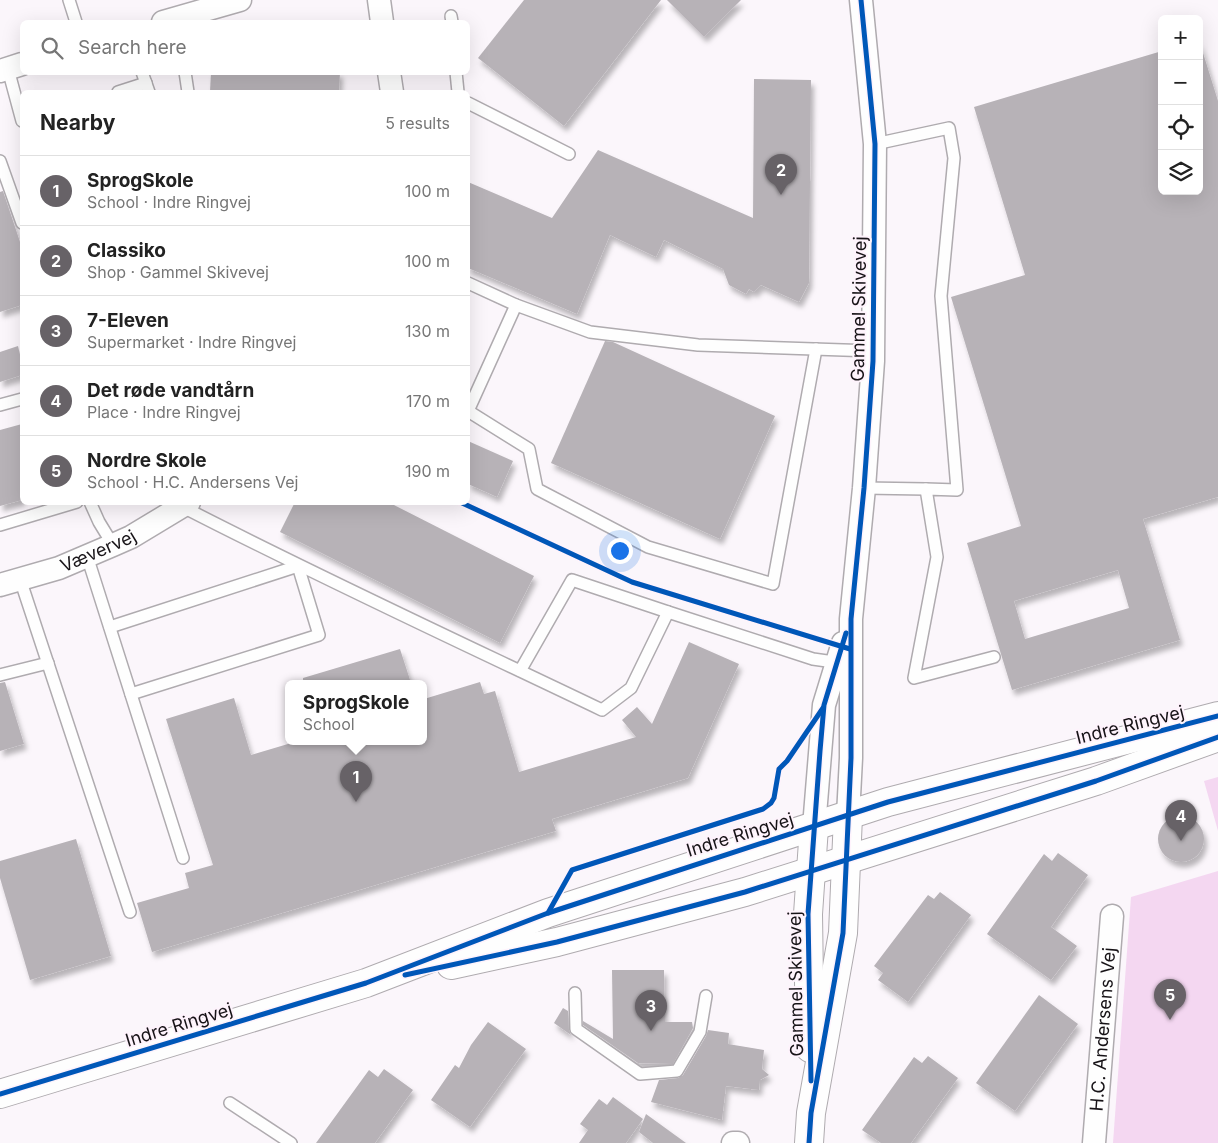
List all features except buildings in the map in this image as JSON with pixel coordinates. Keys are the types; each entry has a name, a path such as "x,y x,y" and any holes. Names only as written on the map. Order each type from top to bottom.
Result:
{"main road":[{"name":"Indre Ringvej","path":"0,1094 366,983 548,913 915,794 1218,716"},
{"name":"Indre Ringvej","path":"366,983 557,942 746,892 1096,781 1218,737"},
{"name":"Gammel Skivevej","path":"811,1113 842,933 848,816"},
{"name":"Gammel Skivevej","path":"809,1143 811,1113 808,914 814,827"}],"street":[{"path":"176,20 240,0"},
{"path":"379,0 382,20"},
{"name":"Gammel Skivevej","path":"848,816 851,758 844,664 851,618 864,488 873,351 875,144 861,0"},
{"path":"389,75 392,90"},
{"name":"Vævervej","path":"10,582 59,568 131,537 186,505"},
{"name":"Gammel Skivevej","path":"814,827 824,706 844,664"},
{"name":"H.C. Andersens Vej","path":"1094,1143 1112,916"},
{"path":"733,1143 738,1143"}],"lane":[{"path":"69,0 75,20"},
{"path":"10,68 20,112"},
{"path":"185,75 188,90"},
{"path":"456,75 458,90"},
{"path":"124,90 146,83"},
{"path":"470,104 569,154"},
{"path":"864,488 957,490 941,296 954,158 949,128 875,144"},
{"path":"0,161 20,217"},
{"path":"470,284 516,305 590,332 698,345 873,351"},
{"path":"470,407 516,305"},
{"path":"470,412 529,449 537,489 648,548 773,584 816,349"},
{"path":"0,405 20,400"},
{"path":"926,489 937,557 914,678 994,656"},
{"path":"0,525 67,505"},
{"path":"91,505 99,522 113,544"},
{"path":"186,505 298,566 602,710 632,688 668,612"},
{"path":"87,556 182,858"},
{"path":"110,627 298,566"},
{"path":"131,694 319,635 298,566"},
{"path":"520,671 572,580 813,659 844,664"},
{"path":"10,582 48,662 130,912"},
{"path":"0,675 48,662"},
{"path":"575,993 576,1029 640,1074 677,1071 700,1032 706,996"},
{"path":"230,1103 291,1143"}],"shaded area":[{"path":"1218,777 1218,831 1204,781"},
{"path":"1218,871 1218,1143 1113,1143 1131,897"}],"cycle path":[{"path":"809,1143 811,1113 843,933 851,758 851,619 864,488 873,361 875,144 861,0"},
{"path":"466,505 632,582 850,649"},
{"path":"811,1081 808,914 820,751 824,705 846,633"},
{"path":"548,913 572,870 763,809 774,798 779,769 787,761 823,708"},
{"path":"0,1094 366,983 548,913 888,802 1218,716"},
{"path":"405,975 557,942 745,892 1096,781 1218,737"}],"place":[{"name":"Classiko","path":"781,195"},
{"name":"SprogSkole","path":"356,802"},
{"name":"Det røde vandtårn","path":"1181,841"},
{"name":"Nordre Skole","path":"1170,1020"},
{"name":"7-Eleven","path":"651,1031"}]}
